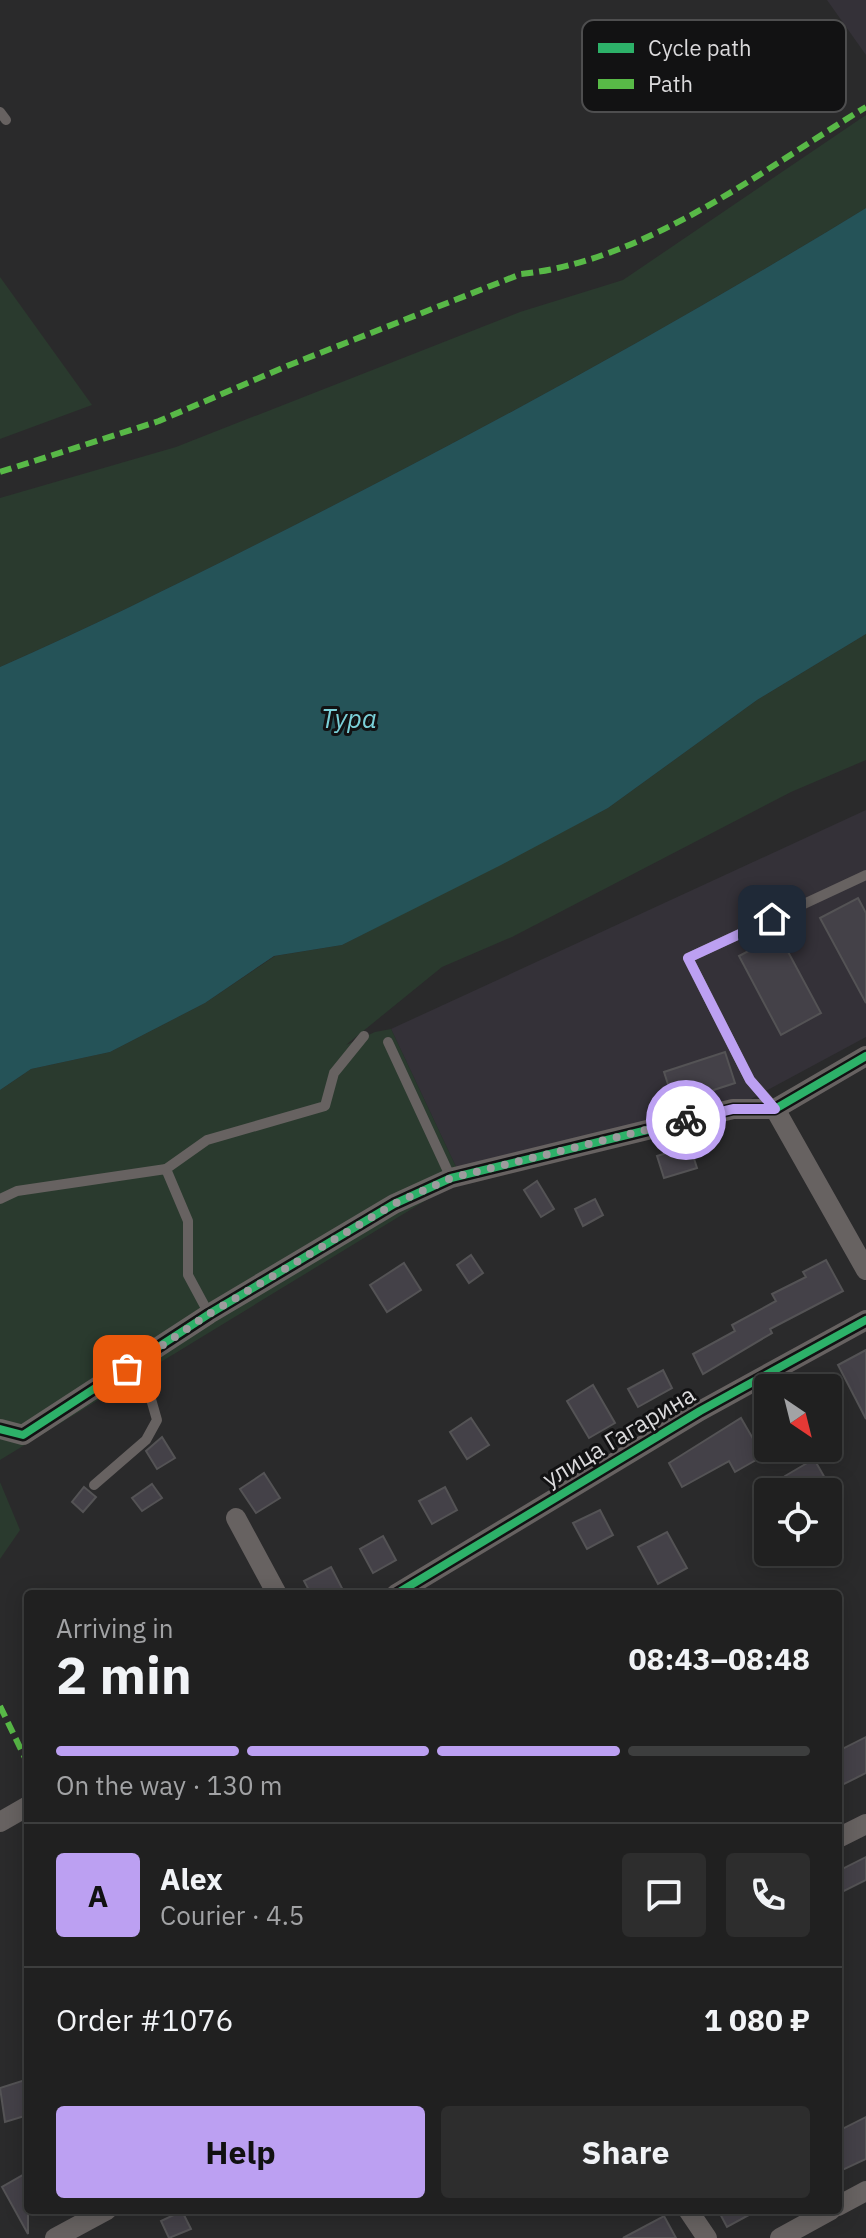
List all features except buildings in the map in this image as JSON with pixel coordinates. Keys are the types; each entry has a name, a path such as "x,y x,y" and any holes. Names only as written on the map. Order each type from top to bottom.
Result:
{"street":[{"path":"0,1429 23,1435 209,1314 348,1229 451,1178 733,1109 775,1109 866,1056"},
{"path":"775,1109 866,1270"},
{"name":"улица Гагарина","path":"403,1590 700,1411 866,1320"},
{"path":"236,1518 275,1590"},
{"path":"0,1822 24,1808"},
{"path":"842,1836 866,1824"},
{"path":"842,2204 866,2191"},
{"path":"55,2238 100,2214"},
{"path":"691,2214 707,2238"},
{"path":"780,2238 824,2214"}],"lane":[{"path":"775,1109 750,1080 688,958 866,875"},
{"path":"0,1199 17,1191 166,1169 207,1140 325,1106 334,1073 364,1036"},
{"path":"388,1042 451,1178"},
{"path":"166,1169 188,1221 188,1275 209,1314"},
{"path":"94,1485 146,1440 157,1420 151,1399 127,1369"}],"shaded area":[{"path":"827,0 866,0 866,55 846,27 846,20 841,20"},
{"path":"866,810 866,1037 749,1100 457,1169 391,1029"}],"green space":[{"path":"866,115 866,208 652,334 435,452 181,582 0,667 0,498 176,447 520,312 623,280"},
{"path":"0,277 92,405 0,439"},
{"path":"866,634 866,760 791,792 512,937 442,967 346,1045 375,1032 391,1029 457,1169 428,1199 0,1460 0,1090 31,1069 110,1052 205,1003 275,956 342,945 608,808 757,700"},
{"path":"0,1482 20,1530 0,1559"}],"water":[{"name":"Тура","path":"866,208 866,634 757,700 608,808 501,865 342,945 274,956 205,1003 110,1052 31,1069 0,1090 0,667 181,582 435,452 652,334"}],"marked path":[{"path":"0,472 159,421 287,366 521,274 567,266 613,251 701,210 866,107"},
{"path":"0,1706 24,1756"}],"cycle path":[{"path":"0,1429 23,1435 209,1314 394,1204 451,1178 733,1109 775,1109 866,1056"},
{"path":"403,1590 700,1411 866,1320"}],"way so far":[{"path":"127,1369 209,1314 348,1229 451,1178 686,1120"}],"route":[{"path":"686,1120 733,1109 775,1109 750,1080 688,958 772,919"}]}
